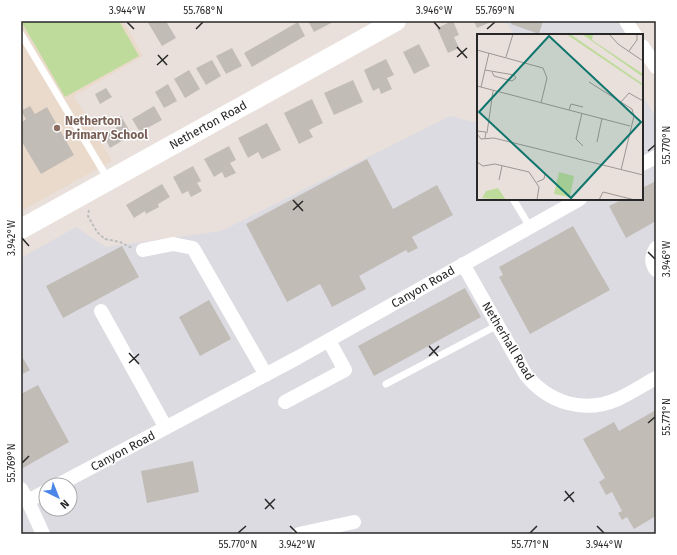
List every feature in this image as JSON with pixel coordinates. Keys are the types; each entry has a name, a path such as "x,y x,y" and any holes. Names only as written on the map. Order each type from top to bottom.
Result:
{"main road":[{"name":"Netherton Road","path":"21,229 388,23"}],"street":[{"path":"626,21 634,34"},
{"path":"643,48 656,67"},
{"path":"643,164 656,157"},
{"name":"Canyon Road","path":"73,477 266,375 578,200"},
{"path":"143,250 173,244 193,248 266,375"},
{"path":"656,248 652,255 653,264 656,270"},
{"name":"Netherhall Road","path":"463,264 521,366 532,382 547,395 565,403 586,406 598,405 618,399 656,378"},
{"name":"Canyon Road","path":"101,311 166,428"},
{"path":"285,402 345,370 329,340"},
{"path":"38,493 25,495 43,534"},
{"path":"299,534 350,525"}],"lane":[{"path":"21,34 101,184"},
{"path":"514,200 530,227"},
{"path":"386,384 498,325"}],"path":[{"path":"101,184 88,216 97,232 105,239 120,242 130,248 143,250"}],"shaded area":[{"name":"Netherton Primary School","path":"21,21 123,21 143,56 74,96 112,161 21,211"},
{"path":"506,21 639,21 627,34 513,34"},
{"path":"643,96 656,118 656,534 21,534 21,258 76,227 106,247 221,231 450,116 473,122 477,120 477,200 643,200"}],"green space":[{"path":"21,21 119,21 139,56 65,97"}],"building":[{"path":"147,21 166,21 176,38 162,46"},
{"path":"308,21 335,21 314,32"},
{"path":"452,21 459,35 454,37 459,48 448,53 437,28"},
{"path":"474,21 493,21 477,28"},
{"path":"512,21 543,21 539,34 511,24"},
{"path":"298,22 305,36 252,67 244,53"},
{"path":"419,44 430,66 414,74 403,52"},
{"path":"232,48 242,66 226,74 216,56"},
{"path":"386,59 394,75 387,78 392,89 381,94 379,88 373,91 364,70"},
{"path":"212,60 221,76 206,85 196,68"},
{"path":"189,70 200,89 185,98 174,79"},
{"path":"353,80 363,102 334,115 324,93"},
{"path":"168,84 177,101 164,108 155,92"},
{"path":"106,88 112,97 100,104 95,94"},
{"path":"312,99 323,123 309,130 313,137 299,144 284,113"},
{"path":"30,106 35,114 47,107 74,155 41,174 21,142 21,123 26,119 21,111"},
{"path":"154,106 162,120 140,132 132,119"},
{"path":"121,116 132,135 110,148 103,135 117,127 113,120"},
{"path":"267,123 281,150 262,159 258,152 248,158 238,138"},
{"path":"229,146 236,160 230,163 236,173 225,178 222,172 214,177 204,159"},
{"path":"367,159 393,209 437,185 453,215 412,237 418,248 408,253 406,250 359,276 366,289 332,307 320,284 287,302 246,224"},
{"path":"193,166 201,181 197,183 202,191 191,197 188,191 182,194 173,177"},
{"path":"656,181 656,221 626,238 609,206 621,200 643,200 643,188"},
{"path":"162,184 170,197 158,204 159,207 146,214 145,211 134,218 126,205"},
{"path":"573,226 610,290 530,334 499,277 503,275 499,267"},
{"path":"122,246 139,277 63,318 46,286"},
{"path":"465,288 481,317 374,376 358,346"},
{"path":"209,300 231,339 200,356 179,317"},
{"path":"21,355 30,370 21,375"},
{"path":"38,385 69,442 23,468 21,463 21,394"},
{"path":"656,410 656,516 634,529 627,517 622,520 618,513 622,511 612,492 606,495 599,482 605,478 583,439 614,422 619,431"},
{"path":"193,461 199,492 147,503 141,471"}],"place":[{"name":"Netherton Primary School","path":"57,128"}]}
